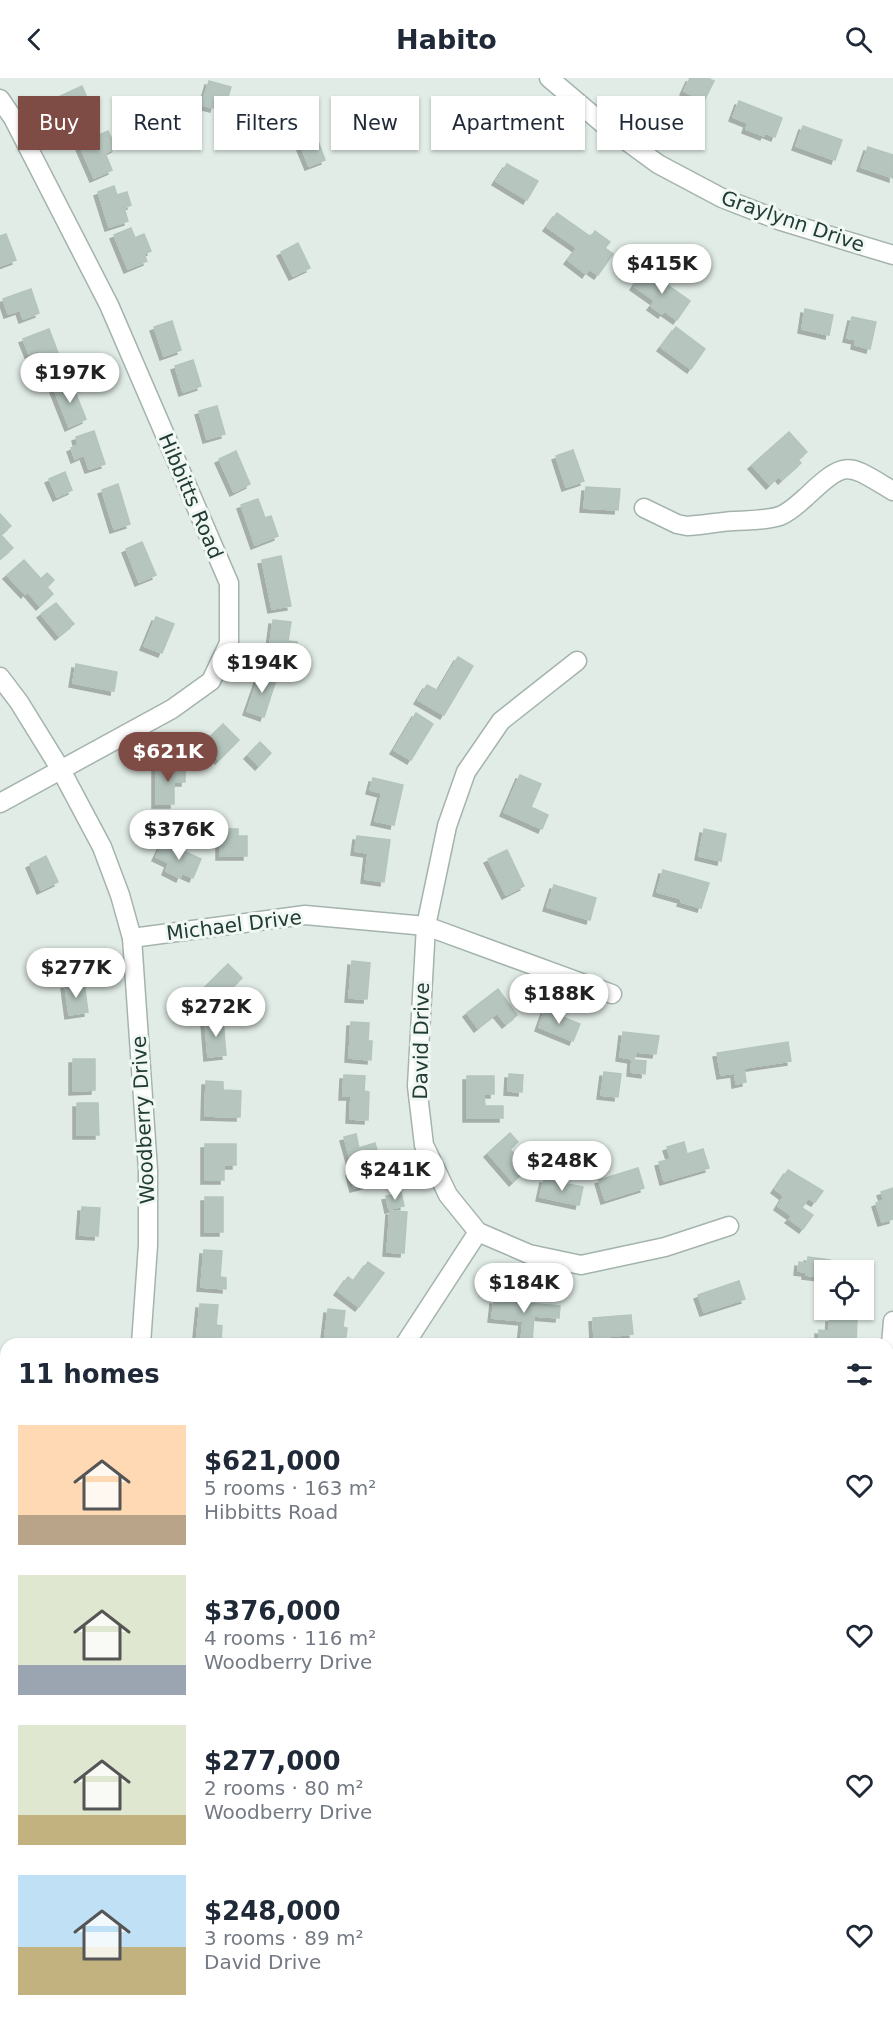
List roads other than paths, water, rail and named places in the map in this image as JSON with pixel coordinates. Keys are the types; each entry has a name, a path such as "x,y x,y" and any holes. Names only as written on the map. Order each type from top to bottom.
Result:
{"street":[{"name":"Graylynn Drive","path":"549,78 602,123 658,164 722,198 781,221 893,255"},
{"name":"Hibbitts Road","path":"0,99 13,118 110,305 229,583 230,643 211,681 172,710 0,803"},
{"path":"645,508 677,524 687,526 765,520 788,511 831,476 842,469 849,468 858,470 893,491"},
{"name":"David Drive","path":"577,661 501,721 466,772 447,826 426,926 417,1086 424,1145 448,1195 478,1232 529,1254 581,1265 665,1247 729,1226"},
{"name":"Woodberry Drive","path":"0,677 19,702 60,770 102,847 120,895 132,938 148,1170 148,1245 141,1338"},
{"name":"Michael Drive","path":"132,938 304,915 426,926 612,994"},
{"path":"409,1338 478,1232"},
{"path":"892,1338 893,1321"}]}
